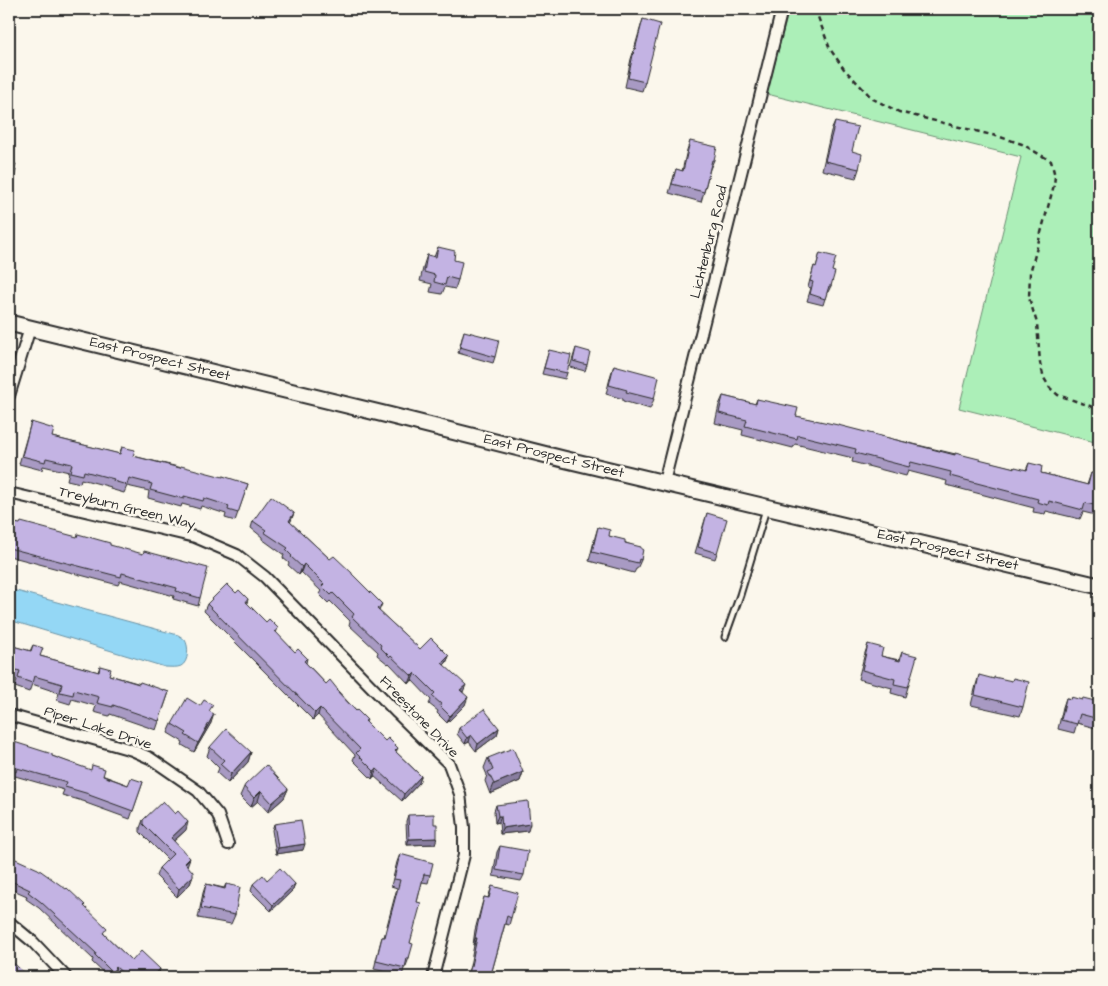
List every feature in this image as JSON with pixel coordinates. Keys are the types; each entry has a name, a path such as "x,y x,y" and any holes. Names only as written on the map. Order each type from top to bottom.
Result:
{"street":[{"name":"Lichtenburg Road","path":"664,482 782,9"},
{"name":"East Prospect Street","path":"9,323 563,459 1099,586"},
{"path":"9,396 30,328"},
{"name":"Treyburn Green Way","path":"9,493 195,537 237,556"},
{"name":"Freestone Drive","path":"237,556 265,577 449,764 460,794 464,827 464,855 434,977"},
{"name":"Piper Lake Drive","path":"9,715 132,750 150,758 198,791 218,816 228,844"},
{"path":"9,922 33,942 66,977"}],"lane":[{"path":"725,637 766,507"}],"path":[{"path":"815,9 830,49 844,69 873,99 899,112 1022,144 1051,161 1055,176 1054,185 1030,273 1029,298 1037,323 1040,363 1044,378 1050,388 1058,395 1099,409"}],"green space":[{"path":"789,9 1099,9 1099,443 959,408 1021,157 767,94"}],"water":[{"path":"9,589 179,635 185,640 188,650 186,661 179,667 165,667 9,620"}],"building":[{"path":"643,19 660,24 645,82 628,78"},
{"path":"835,122 858,127 852,151 862,154 859,169 825,161"},
{"path":"690,141 717,147 704,192 672,184 676,169 683,171"},
{"path":"9,162 16,164 11,190 9,190"},
{"path":"438,247 455,251 454,260 462,262 458,280 447,277 445,285 434,282 435,275 424,272 427,255 436,257"},
{"path":"820,253 836,257 832,271 835,272 825,299 810,294 813,282 810,281"},
{"path":"464,331 499,340 495,357 460,347"},
{"path":"576,348 590,352 587,365 573,361"},
{"path":"549,350 571,355 567,373 544,368"},
{"path":"614,365 659,377 654,399 626,392 627,390 609,385"},
{"path":"723,396 756,404 757,399 798,408 796,416 955,455 955,453 1027,470 1029,463 1042,466 1041,473 1088,485 1091,473 1099,475 1099,506 1085,503 1083,510 1049,501 1048,505 1037,502 1038,499 950,476 951,472 911,462 909,467 855,453 856,449 798,435 797,439 745,426 747,420 719,413"},
{"path":"31,422 54,429 52,437 120,454 122,447 135,450 133,456 180,468 181,466 223,476 248,484 238,513 228,510 229,506 204,498 203,501 184,496 184,499 150,490 152,484 129,478 127,485 113,481 114,479 84,471 83,475 70,472 72,464 46,458 45,462 22,456"},
{"path":"271,496 294,513 289,521 330,559 334,556 352,573 382,604 377,609 420,649 431,638 449,656 442,663 466,685 460,690 468,697 450,716 432,696 435,693 415,673 412,676 390,657 380,647 381,645 352,617 354,614 333,593 331,595 322,586 324,584 304,564 302,567 291,557 286,550 288,548 264,532 266,530 253,521"},
{"path":"707,513 727,519 717,553 698,547"},
{"path":"9,522 20,524 21,522 77,537 78,534 143,554 144,551 208,568 200,598 176,591 177,588 122,573 121,577 9,548"},
{"path":"598,527 610,530 609,536 641,547 643,549 641,560 639,559 638,563 592,552"},
{"path":"227,584 236,593 239,590 248,599 246,602 266,622 269,619 278,628 275,631 295,652 298,649 307,658 304,661 326,684 330,680 337,691 367,720 365,721 385,741 388,738 398,748 395,751 421,776 404,794 377,769 374,771 356,753 360,749 320,708 315,713 207,604"},
{"path":"868,644 883,648 881,656 900,661 902,652 917,656 908,687 894,684 895,679 862,670"},
{"path":"9,645 31,651 33,645 43,648 40,656 99,672 100,666 111,669 109,675 139,684 140,682 169,692 159,721 113,705 113,707 97,703 99,697 74,690 73,695 60,692 62,684 34,676 32,683 18,678 20,671 9,668"},
{"path":"979,675 994,679 994,677 1012,681 1013,678 1029,682 1023,707 975,695"},
{"path":"1071,697 1099,702 1099,719 1080,714 1077,724 1061,720 1066,698 1071,699"},
{"path":"187,698 200,706 204,700 213,705 209,711 214,714 198,743 185,735 187,733 172,724"},
{"path":"484,709 499,728 478,744 471,735 467,738 459,728"},
{"path":"226,729 251,752 231,774 220,764 224,760 210,747"},
{"path":"11,741 52,754 52,756 91,770 92,765 105,769 103,776 128,785 131,778 143,782 133,811 65,787 67,782 17,768 16,772 9,770 9,744"},
{"path":"513,748 523,772 494,784 488,772 493,770 488,758"},
{"path":"266,765 288,789 272,803 261,791 254,798 244,787"},
{"path":"163,801 175,814 178,811 188,822 171,838 190,858 185,863 193,872 193,876 179,889 159,868 173,854 143,824 143,820"},
{"path":"528,801 530,824 502,828 501,816 498,816 496,805"},
{"path":"434,814 434,824 437,824 437,838 409,839 408,815"},
{"path":"301,820 305,844 278,848 274,824"},
{"path":"500,846 528,851 524,875 496,870"},
{"path":"400,854 433,863 430,875 424,874 417,902 421,903 410,943 413,944 405,968 376,961 382,937 385,937 400,880 394,879"},
{"path":"9,856 38,869 67,888 107,928 103,933 132,961 141,951 160,969 152,977 127,977 116,967 112,972 95,955 96,953 28,892 30,890 9,880"},
{"path":"280,868 295,884 273,905 253,884 263,875 267,880"},
{"path":"206,884 225,889 226,884 240,887 235,915 201,908"},
{"path":"492,886 518,893 511,918 507,916 492,971 499,973 498,977 467,977 477,938 475,938 484,897 489,898"},
{"path":"9,959 29,977 9,977"}]}
